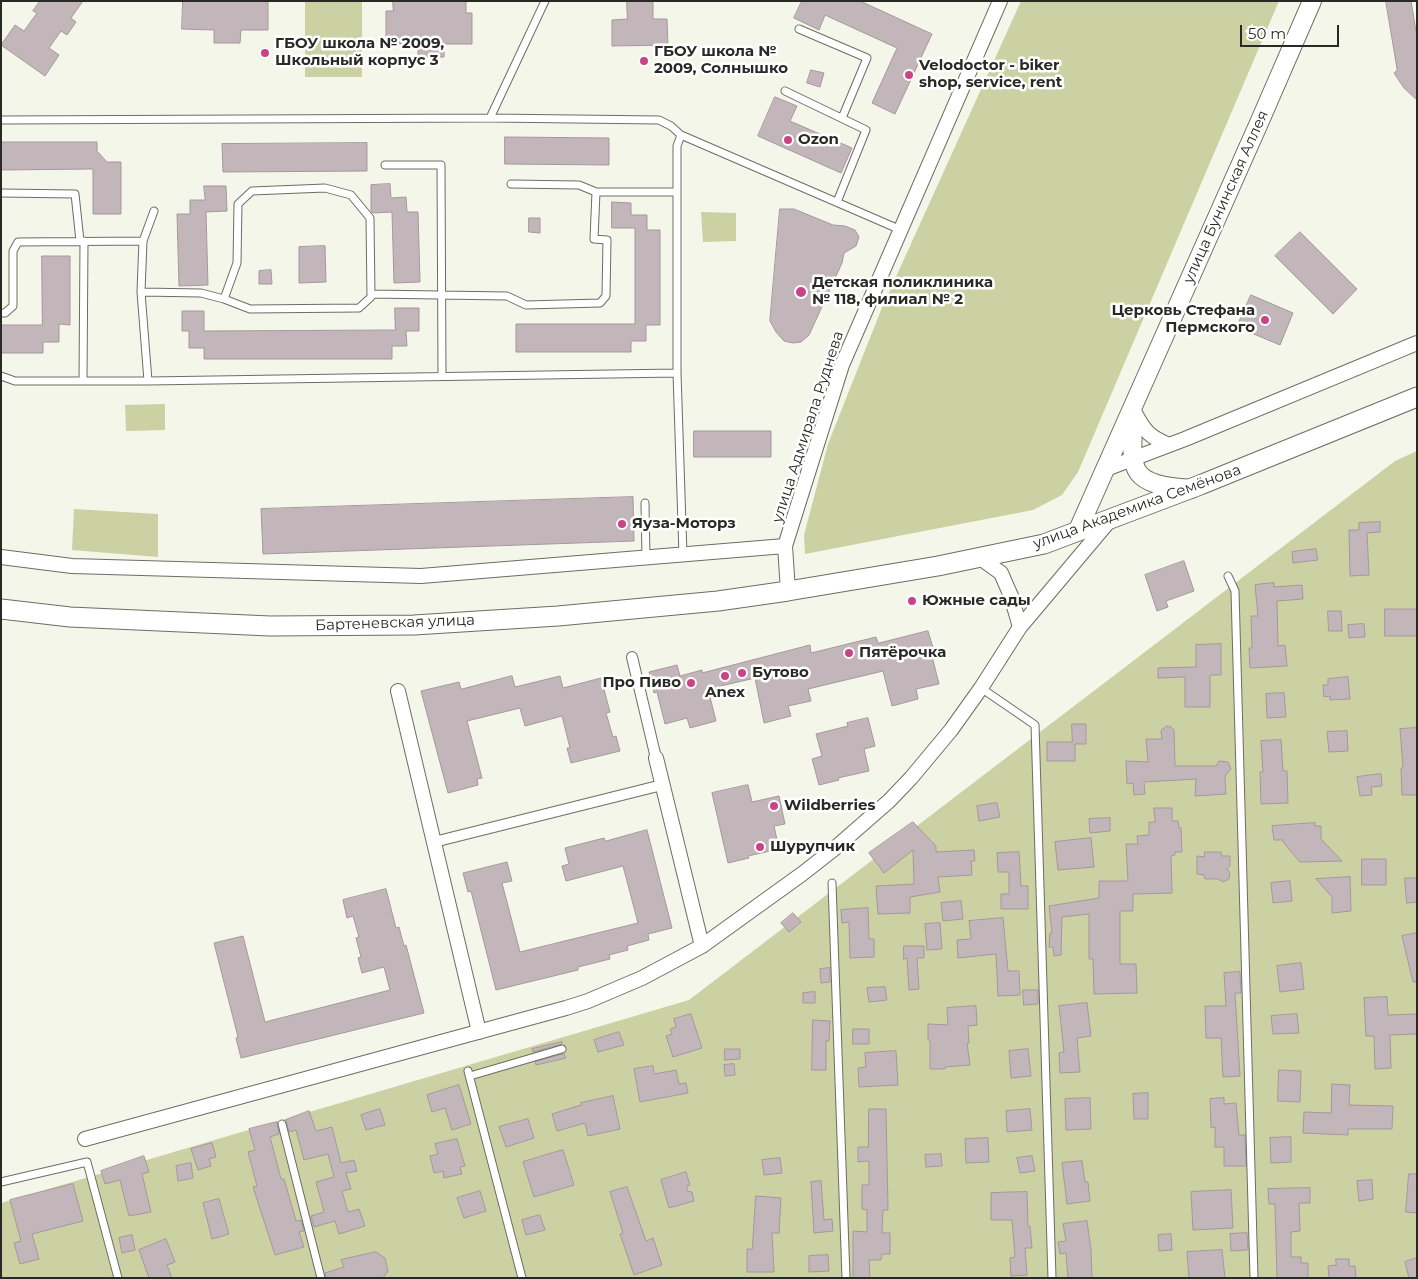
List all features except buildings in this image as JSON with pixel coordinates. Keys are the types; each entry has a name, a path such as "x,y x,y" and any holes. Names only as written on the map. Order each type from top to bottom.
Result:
{"main road":[{"name":"улица Академика Семёнова","path":"788,591 1044,544 1191,489 1417,397"},
{"name":"Бартеневская улица","path":"1,609 70,617 270,626 414,625 558,616 718,601 788,591"}],"street":[{"name":"улица Адмирала Руднева","path":"788,591 786,546 842,365 1000,1"},
{"name":"улица Бунинская Аллея","path":"1078,530 1135,407 1312,1"},
{"path":"1106,469 1169,445 1417,342"},
{"path":"1135,407 1144,430 1154,439 1169,445"},
{"path":"1135,407 1132,440 1134,465 1141,477 1151,483 1163,486 1191,489"},
{"path":"84,1139 588,1001 642,978 702,946 802,874 889,801 934,751 981,688 1020,627 1112,518"},
{"path":"1,557 72,566 421,576 786,546"},
{"path":"979,557 1002,573 1012,596 1020,627"},
{"path":"632,658 702,946"},
{"path":"398,691 479,1032"},
{"path":"434,842 662,784"}],"lane":[{"path":"490,118 545,1"},
{"path":"799,29 867,58 842,118"},
{"path":"785,90 866,130 837,202"},
{"path":"1,120 490,118 659,120 671,126 681,135 901,230"},
{"path":"681,135 677,146 676,373 684,555"},
{"path":"385,165 441,166 442,376"},
{"path":"511,184 579,186 596,192 677,192"},
{"path":"141,292 201,293 224,298 250,309 359,308 371,297 370,218 351,195 325,188 252,191 238,204 237,263 224,298"},
{"path":"371,294 507,296 526,305 600,303 606,296 607,240 594,239 596,192"},
{"path":"1,193 75,194 82,241 83,381"},
{"path":"148,381 141,292 143,241 154,211"},
{"path":"1,313 5,313 13,306 13,251 18,242 143,241"},
{"path":"1,376 14,381 148,381 676,373"},
{"path":"644,503 646,558"},
{"path":"1228,576 1235,591 1254,1278"},
{"path":"981,688 1035,725 1052,1278"},
{"path":"832,883 846,1278"},
{"path":"522,1278 469,1073 562,1049"},
{"path":"282,1124 321,1278"},
{"path":"1,1182 87,1162 118,1278"}],"green space":[{"path":"305,1 362,1 362,77 305,77"},
{"path":"1021,1 1279,1 1078,472 1062,495 1033,510 805,554 804,535 828,444 881,310"},
{"path":"701,212 736,213 736,241 703,242"},
{"path":"165,404 165,430 126,431 125,405"},
{"path":"1417,451 1417,1278 1,1278 1,1203 689,1000 1395,461"},
{"path":"74,509 158,514 158,557 72,550"}],"place":[{"name":"ГБОУ школа № 2009, Школьный корпус 3","path":"265,53"},
{"name":"ГБОУ школа № 2009, Солнышко","path":"644,61"},
{"name":"Velodoctor - biker shop, service, rent","path":"909,75"},
{"name":"Ozon","path":"788,140"},
{"name":"Детская поликлиника № 118, филиал № 2","path":"801,292"},
{"name":"Церковь Стефана Пермского","path":"1265,320"},
{"name":"Яуза-Моторз","path":"622,524"},
{"name":"Южные сады","path":"912,601"},
{"name":"Пятёрочка","path":"849,653"},
{"name":"Бутово","path":"742,673"},
{"name":"Anex","path":"725,676"},
{"name":"Про Пиво","path":"691,683"},
{"name":"Wildberries","path":"774,806"},
{"name":"Шурупчик","path":"760,847"}]}
